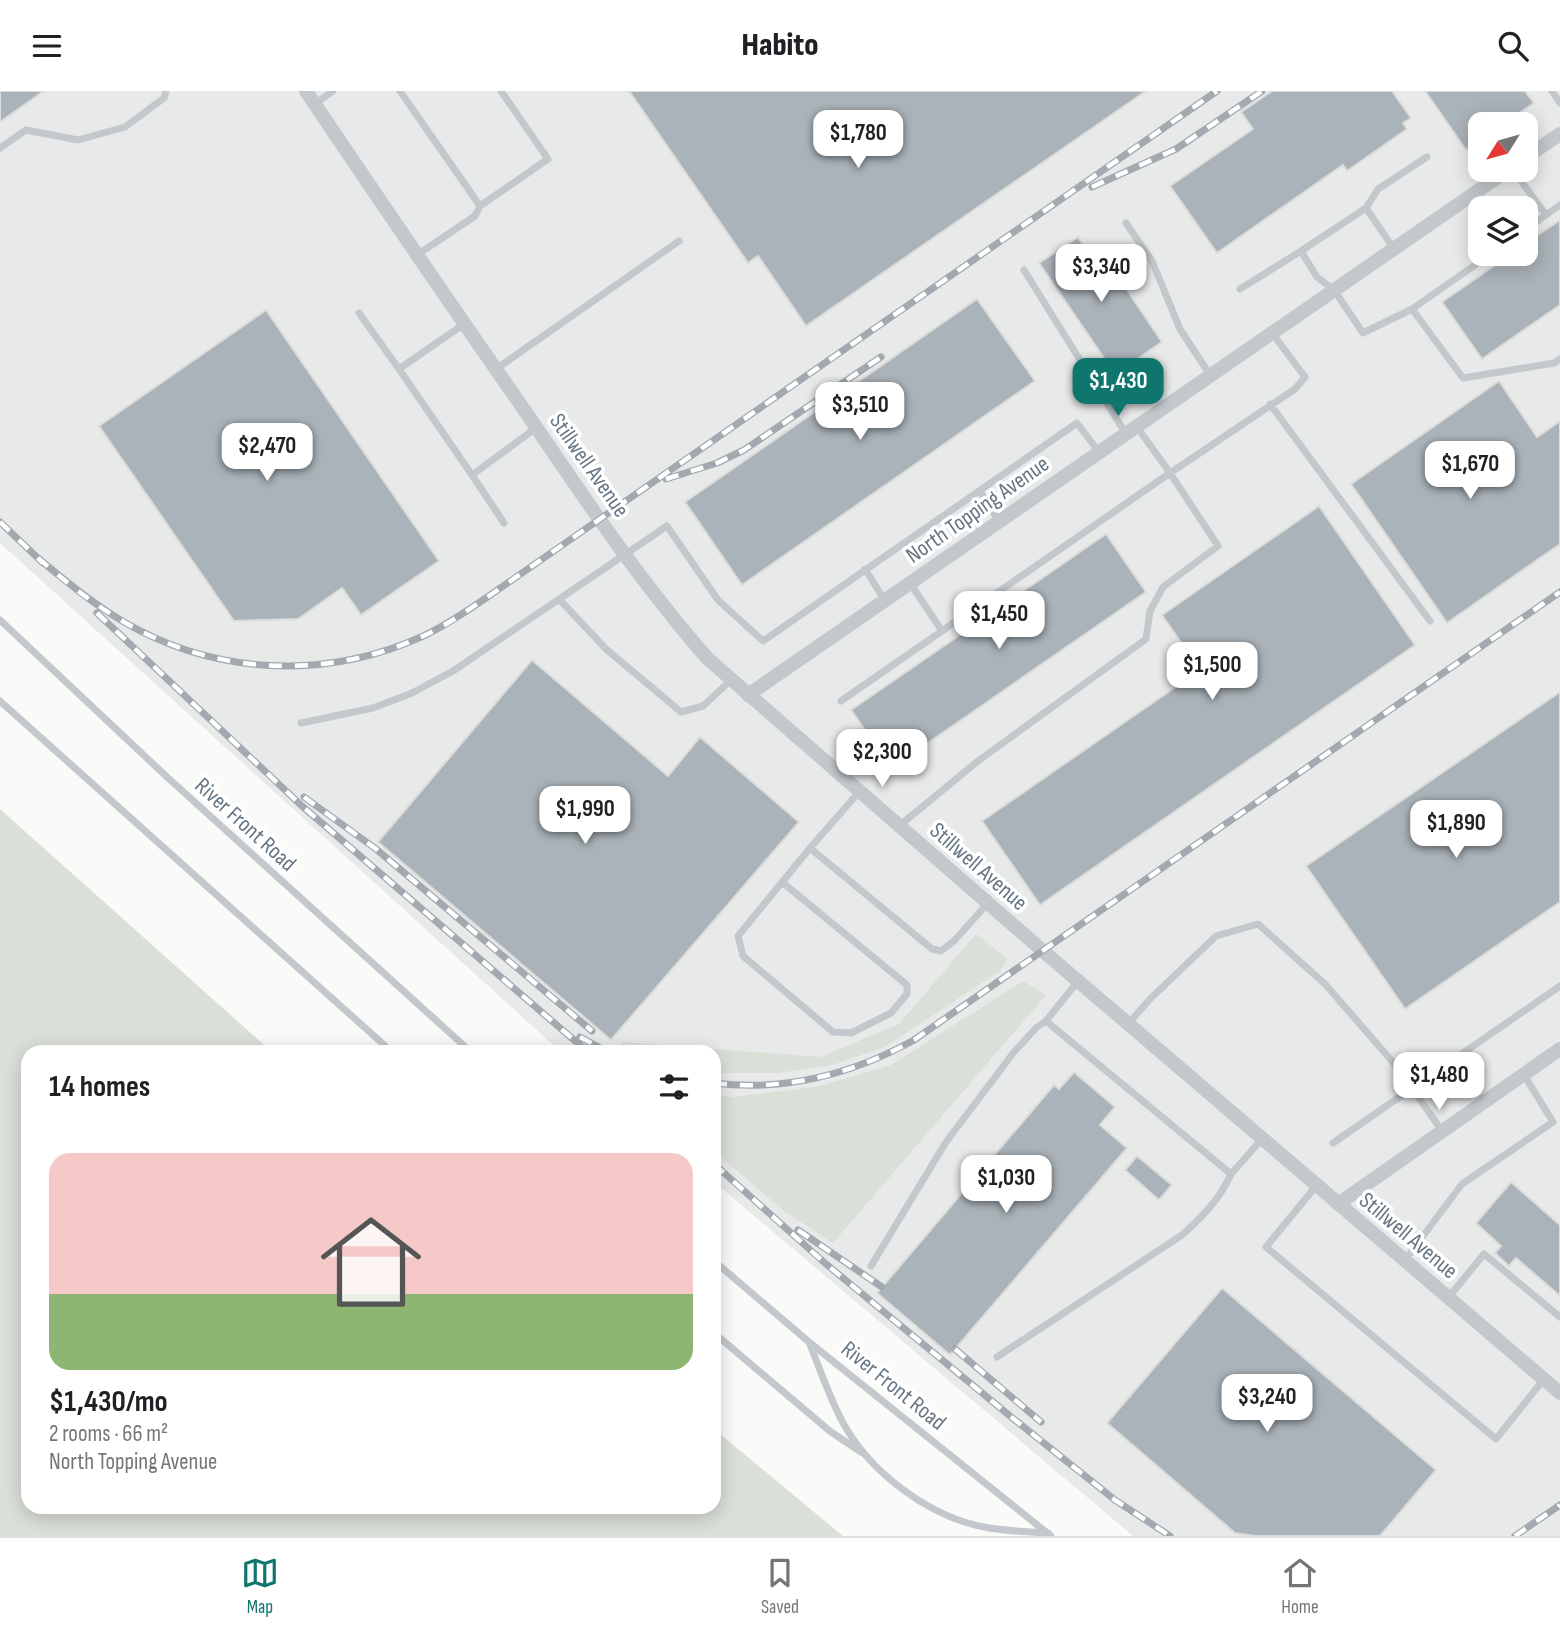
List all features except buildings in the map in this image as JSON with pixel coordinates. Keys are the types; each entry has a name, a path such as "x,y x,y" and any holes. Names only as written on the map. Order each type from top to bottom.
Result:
{"street":[{"name":"Stillwell Avenue","path":"306,91 624,554 676,623 708,659 1078,981 1560,1394"},
{"path":"1538,149 1560,134"},
{"name":"North Topping Avenue","path":"747,695 1491,182"},
{"path":"1338,1204 1560,1049"}],"lane":[{"path":"0,148 26,130 78,139 125,127 164,98 166,91"},
{"path":"315,104 333,91"},
{"path":"400,91 480,206"},
{"path":"417,255 475,216 480,206 548,159 500,91"},
{"path":"1552,91 1560,103"},
{"path":"1240,289 1366,208 1378,189 1427,157"},
{"path":"1522,182 1546,215"},
{"path":"1538,221 1560,205"},
{"path":"1366,208 1394,249"},
{"path":"1126,223 1152,261 1180,329 1210,376"},
{"path":"496,370 679,241"},
{"path":"1301,251 1317,277 1335,290 1363,333 1412,309 1474,266"},
{"path":"899,826 978,761 1146,639 1150,611 1163,587 1218,546 1170,473 1131,430 1024,270"},
{"path":"1412,309 1463,378 1554,363 1560,359"},
{"path":"359,313 504,523"},
{"path":"399,369 464,324"},
{"path":"841,701 1295,389 1305,377 1272,333"},
{"path":"1270,404 1430,621"},
{"path":"301,723 373,708 412,693 453,671 667,526 718,600 763,641 1077,423 1099,452"},
{"path":"472,475 536,428"},
{"path":"980,491 999,521"},
{"path":"865,569 885,601"},
{"path":"910,583 942,631"},
{"path":"559,599 606,649 681,712 703,706 731,680"},
{"name":"River Front Road","path":"0,620 177,787 463,1045"},
{"path":"0,701 383,1045"},
{"path":"782,882 907,985 907,994 891,1013 850,1033 833,1032 743,956 738,936 782,882 810,848 859,792"},
{"path":"810,848 932,949 942,951 988,903"},
{"path":"1128,1024 1150,999 1216,936 1258,924 1325,983 1413,1087 1442,1131"},
{"path":"870,1266 946,1142 1014,1052 1045,1021 1078,981"},
{"path":"1333,1143 1560,986"},
{"path":"1045,1021 1231,1174"},
{"path":"1405,1261 1462,1184 1553,1122 1524,1074"},
{"path":"997,1357 1182,1235 1203,1215 1223,1190 1231,1174 1262,1139"},
{"path":"1316,1185 1266,1247 1496,1439 1544,1379"},
{"path":"1448,1298 1484,1254 1560,1317"},
{"name":"River Front Road","path":"721,1267 809,1342 1050,1535"},
{"path":"721,1339 831,1432 865,1454 891,1479 920,1501 956,1519 988,1528 1050,1535"},
{"path":"809,1342 841,1419 865,1454"}],"shaded area":[{"path":"0,91 1560,91 1560,1536 1133,1536 721,1188 721,1045 553,1045 0,543"},
{"path":"0,809 264,1045 21,1045 21,1514 721,1514 721,1435 843,1536 0,1536"},
{"path":"976,934 1008,959 1000,971 885,1047 832,1065 778,1073 721,1073 721,1049 820,1057 899,1024"},
{"path":"1023,981 1046,995 833,1243 784,1211 721,1157 721,1096 734,1097 816,1087 891,1065"},
{"path":"623,1042 662,1045 621,1045"}],"railway":[{"path":"38,558 90,600 124,622 159,640 195,653 233,661 309,665 384,651 421,637 486,598 1217,91"},
{"path":"1092,187 1176,149 1262,91"},
{"path":"666,479 717,463 744,450 881,357"},
{"path":"0,522 43,563"},
{"path":"721,1084 766,1085 817,1078 867,1062 914,1040 1560,592"},
{"path":"97,613 302,806 580,1045"},
{"path":"304,797 376,849 592,1031"},
{"path":"580,1037 595,1045"},
{"path":"721,1170 826,1264 1010,1416 1115,1500 1170,1536"},
{"path":"798,1230 882,1287"},
{"path":"955,1349 1041,1422"},
{"path":"1515,1536 1560,1505"}]}
